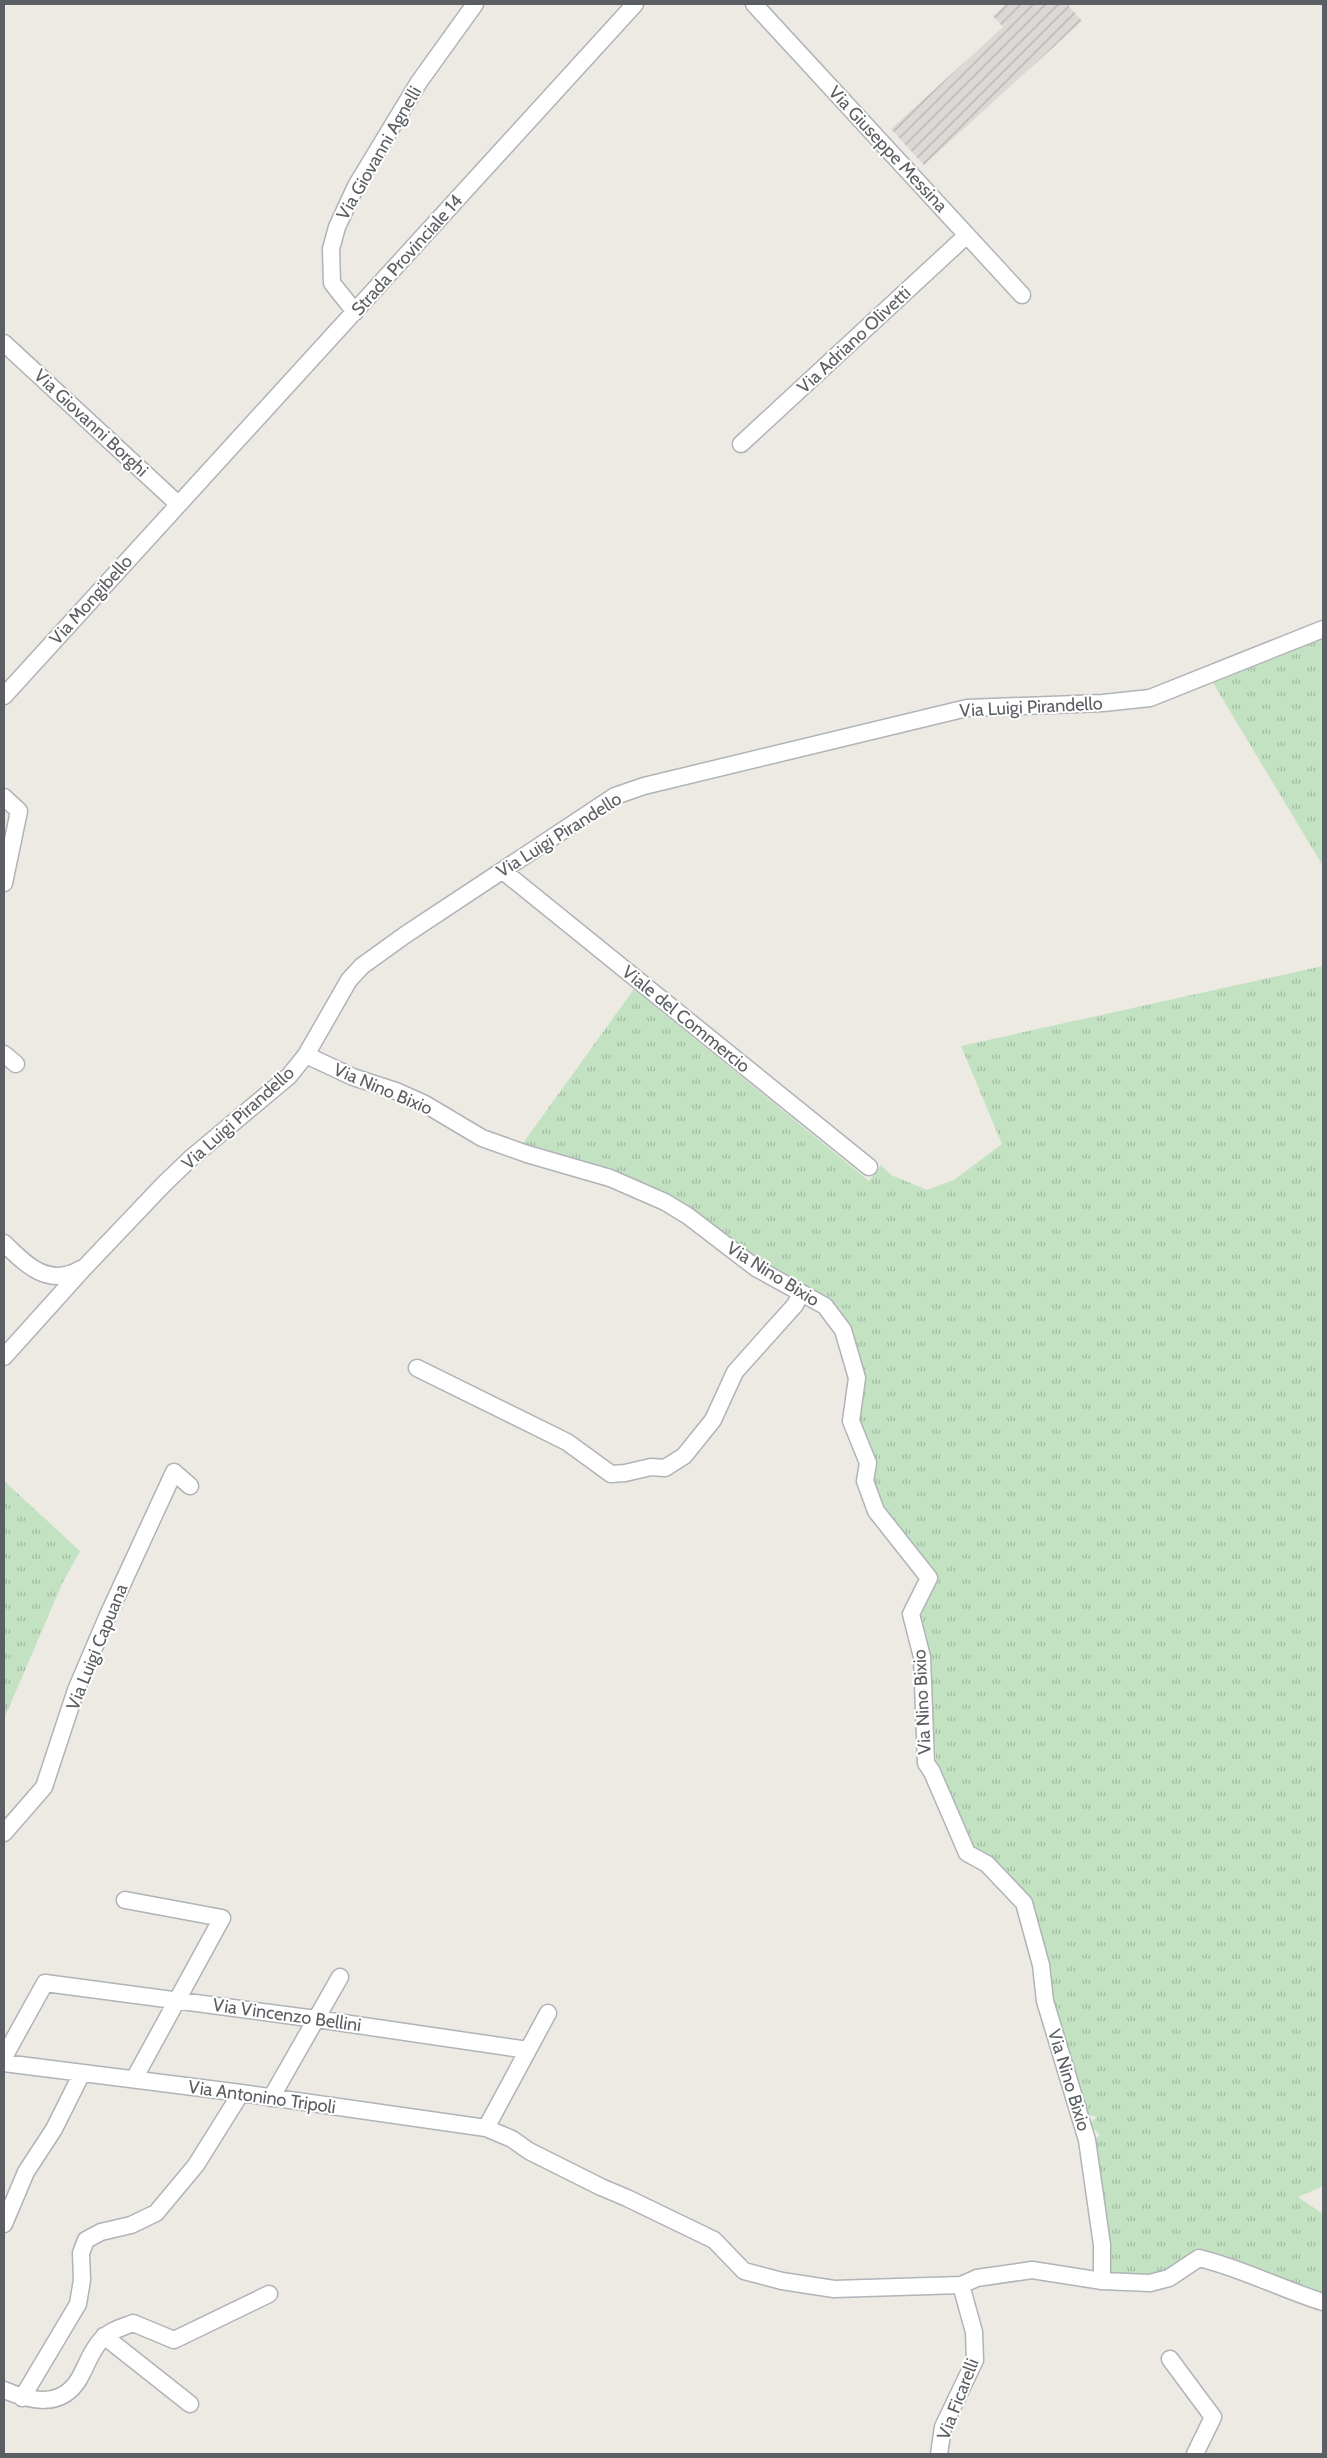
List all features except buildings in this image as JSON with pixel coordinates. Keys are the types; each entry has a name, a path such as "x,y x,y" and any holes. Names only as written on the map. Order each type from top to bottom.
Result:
{"street":[{"name":"Via Giovanni Agnelli","path":"354,312 332,283 331,249 337,227 356,186 419,82 475,4"},
{"name":"Strada Provinciale 14","path":"178,504 635,4"},
{"name":"Via Giuseppe Messina","path":"754,4 1022,294"},
{"name":"Via Adriano Olivetti","path":"741,444 968,235"},
{"name":"Via Giovanni Borghi","path":"4,343 178,504"},
{"name":"Via Mongibello","path":"4,696 178,504"},
{"name":"Via Luigi Pirandello","path":"4,1358 85,1267 190,1159 289,1076 306,1055 349,980 362,966 404,935 615,796 644,786 967,708 1104,703 1150,698 1323,629"},
{"path":"4,797 19,811 4,882"},
{"name":"Viale del Commercio","path":"503,871 869,1167"},
{"name":"Via Nino Bixio","path":"306,1055 353,1077 396,1091 425,1104 491,1141 610,1178 665,1202 688,1216 742,1259 825,1306 843,1330 857,1378 851,1421 868,1463 865,1481 876,1511 929,1578 911,1614 922,1657 926,1763 932,1772 967,1853 987,1864 1024,1903 1041,1964 1045,2001 1087,2140 1102,2245 1102,2281"},
{"path":"4,1243 35,1271 56,1300"},
{"path":"35,1271 42,1274 63,1276 85,1267"},
{"path":"417,1368 567,1442 611,1474 651,1467 665,1468 676,1463 684,1456 713,1420 735,1372 795,1305 800,1292"},
{"name":"Via Luigi Capuana","path":"4,1834 44,1787 79,1682 174,1472 190,1486"},
{"path":"125,1900 222,1918 134,2080"},
{"path":"271,2098 340,1977"},
{"name":"Via Vincenzo Bellini","path":"4,2057 45,1983 316,2019 528,2050"},
{"path":"486,2128 548,2013"},
{"name":"Via Antonino Tripoli","path":"4,2063 241,2093 486,2128 518,2142 529,2151 601,2188 627,2198 714,2240 744,2271 782,2281 834,2289 961,2285 977,2278 1032,2270 1102,2281 1150,2283 1169,2278 1199,2258 1216,2262 1291,2292 1323,2302"},
{"path":"4,2224 26,2172 54,2129 82,2073"},
{"path":"22,2398 78,2304 82,2280 80,2253 86,2240 101,2232 136,2224 156,2213 196,2165 241,2093"},
{"name":"Via Ficarelli","path":"939,2454 943,2427 975,2360 974,2332 961,2285"},
{"path":"4,2390 37,2402 65,2393 78,2380 95,2346 104,2336 133,2323 174,2340 269,2294"},
{"path":"104,2336 190,2404"},
{"path":"1170,2359 1213,2417 1195,2454"}],"shaded area":[{"path":"1006,4 1067,4 1082,21 924,165 891,129 1003,27 993,16"}],"green space":[{"path":"1323,639 1323,866 1213,683"},
{"path":"1323,966 1323,2186 1298,2197 1323,2214 1323,2296 1216,2257 1151,2278 1109,2275 1091,2143 1100,2135 1094,2129 1090,2132 1090,2123 1097,2117 1083,2113 1048,2002 1028,1901 970,1851 937,1769 927,1657 916,1617 937,1579 890,1525 876,1497 862,1451 858,1428 848,1332 704,1221 521,1146 634,989 869,1181 881,1165 891,1175 927,1190 954,1180 1002,1144 961,1046"},
{"path":"4,1481 80,1551 62,1584 4,1719"}]}
